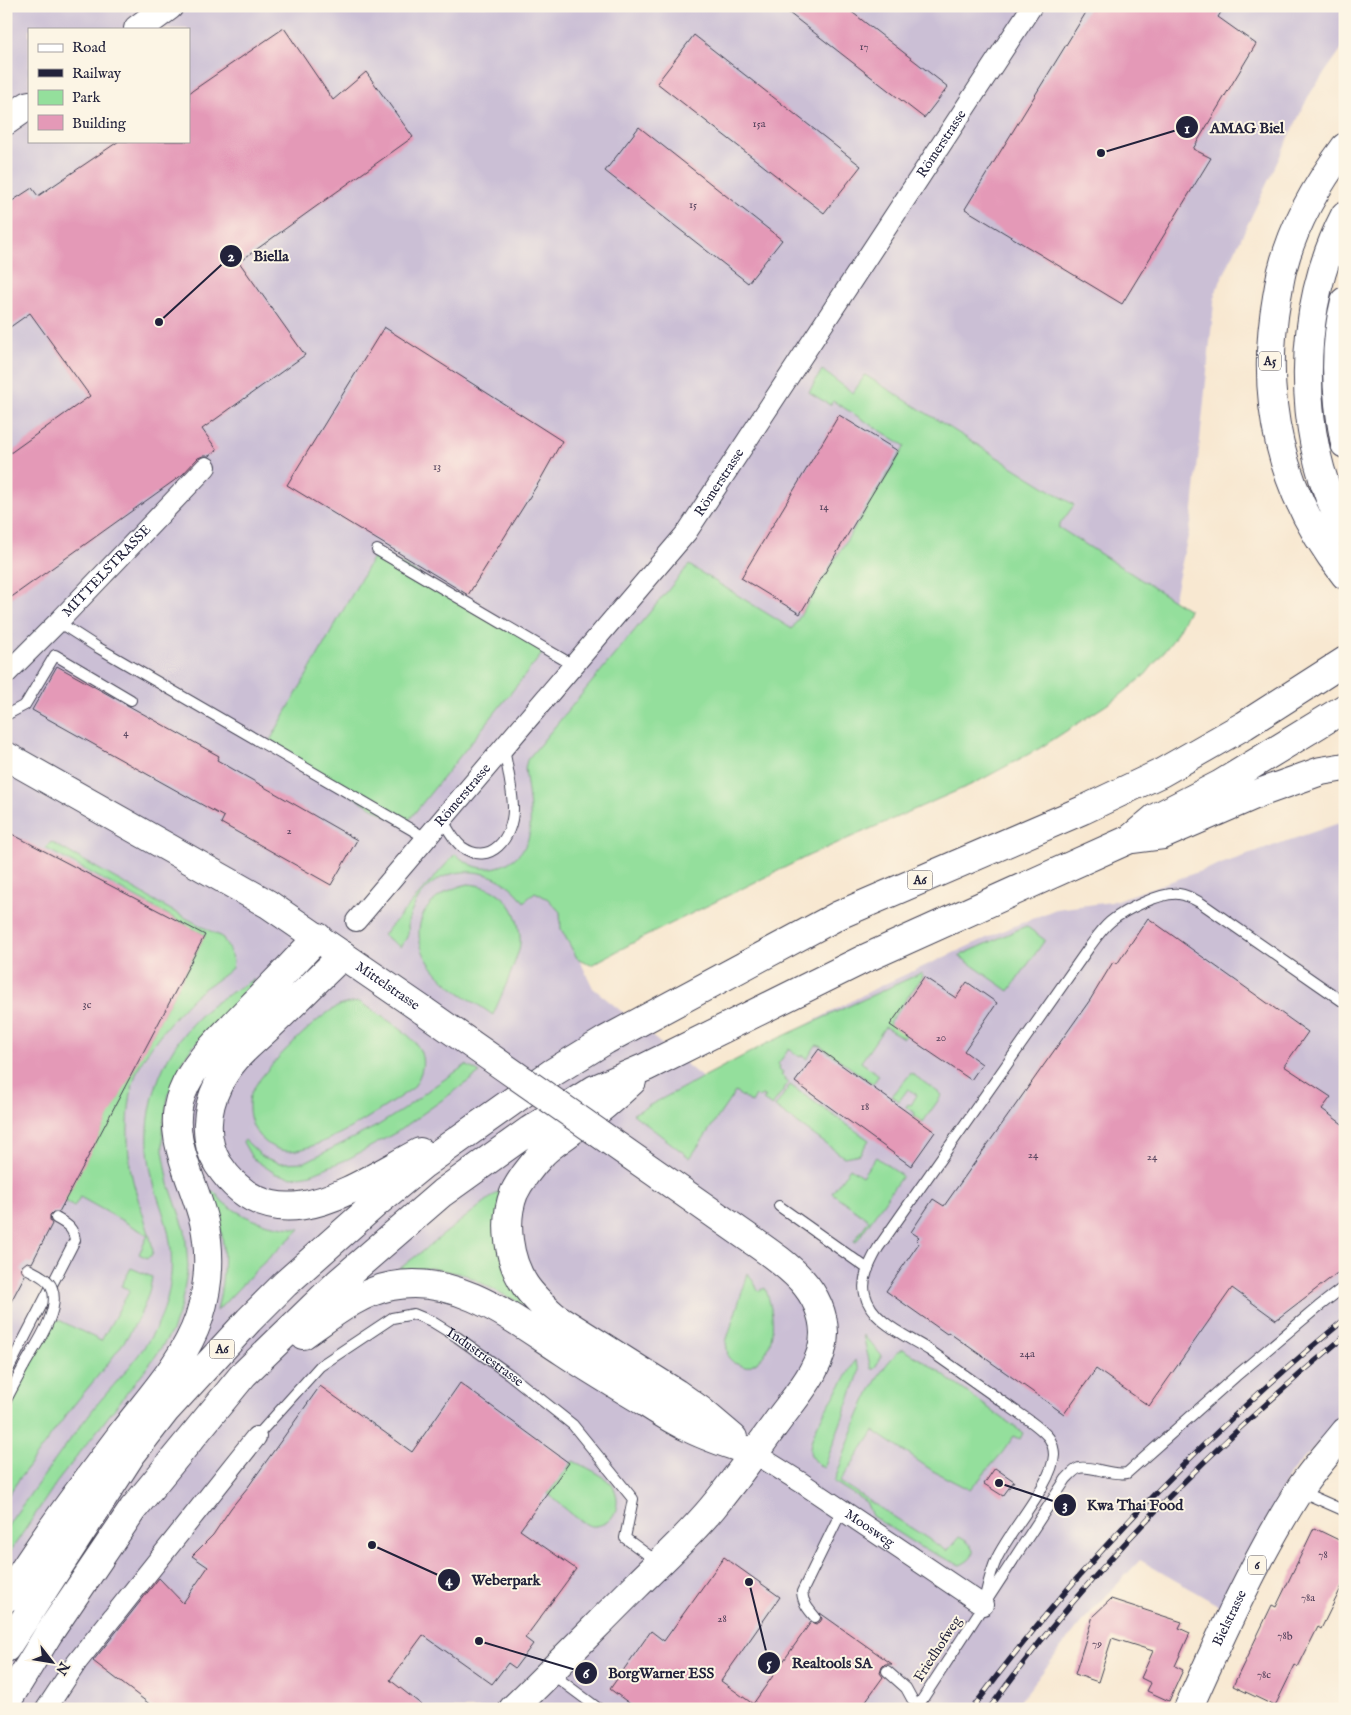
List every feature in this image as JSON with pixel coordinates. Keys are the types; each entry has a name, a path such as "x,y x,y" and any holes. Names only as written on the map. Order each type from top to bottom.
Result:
{"main road":[{"path":"139,28 170,6"},
{"path":"6,121 28,106"},
{"name":"A5","path":"1345,147 1311,200 1291,242 1282,268 1272,325 1270,361 1272,402 1277,429 1295,492 1312,528 1345,575"},
{"path":"1345,216 1328,252 1321,274 1308,347 1308,388 1313,435 1322,475 1333,507 1345,531"},
{"path":"1345,301 1338,350 1336,389 1345,444"},
{"name":"A6","path":"6,1648 131,1455 166,1410 248,1320 320,1251 424,1164 552,1073 606,1040 839,915 1083,810 1161,773 1245,725 1345,662"},
{"name":"A6","path":"6,1703 49,1633 134,1509 243,1375 339,1282 442,1193 530,1130 595,1089 646,1068 864,959 1130,839 1154,818 1221,784 1345,708"},
{"name":"Mittelstrasse","path":"6,756 268,904 344,954 785,1263 804,1282 813,1297 822,1317 824,1335 821,1350 812,1373 754,1454"},
{"path":"1130,839 1163,835 1262,792 1320,771 1345,767"},
{"path":"6,1598 26,1565 78,1492 183,1354 199,1317 207,1285 209,1256 204,1221 187,1174 179,1139 177,1114 182,1093 196,1067 219,1039 318,937"},
{"path":"344,954 238,1054 227,1068 217,1086 208,1110 208,1136 214,1158 225,1175 240,1190 259,1202 266,1204 287,1208 308,1205 347,1191 501,1108"},
{"path":"646,1068 609,1103 545,1151 528,1170 514,1194 509,1214 508,1234 511,1253 524,1284 554,1316 676,1393 754,1454"},
{"path":"243,1375 349,1304 371,1292 391,1286 417,1284 441,1287 475,1297 494,1306 687,1428 754,1454"},
{"name":"Bielstrasse","path":"1188,1709 1213,1652 1246,1586 1299,1491 1345,1432"},
{"path":"513,1709 712,1508 754,1454"}],"street":[{"name":"Römerstrasse","path":"356,921 687,532 1032,6"},
{"name":"MITTELSTRASSE","path":"6,674 206,467"},
{"path":"46,1709 76,1662 256,1437"},
{"name":"Moosweg","path":"754,1454 842,1510 983,1605"}],"lane":[{"path":"377,550 573,665"},
{"path":"58,622 105,652 426,838"},
{"path":"6,715 25,705 55,655 131,700"},
{"path":"442,819 454,840 471,852 483,854 493,850 503,842 510,828 513,809 504,746"},
{"path":"983,1605 996,1559 1050,1472 1054,1454 1052,1445 1048,1437 1041,1430 930,1351 884,1322 873,1311 865,1295 864,1286 868,1269 878,1248 1090,946 1110,922 1122,914 1158,897 1179,894 1190,897 1345,1003"},
{"path":"779,1206 868,1269"},
{"path":"6,1374 75,1240 74,1232 70,1226 56,1218"},
{"path":"6,1400 50,1318 54,1299 52,1286 42,1277 28,1269"},
{"name":"Friedhofweg","path":"914,1704 983,1605 1066,1479 1073,1472 1079,1468 1090,1468 1119,1475 1127,1474 1236,1376 1345,1286"},
{"name":"Industriestrasse","path":"256,1437 320,1366 392,1318 414,1314 431,1321 464,1342 509,1374 573,1426 632,1499 625,1538 659,1563"},
{"path":"1299,1491 1345,1511"},
{"path":"815,1617 806,1607 802,1592 842,1510"},
{"path":"887,1670 906,1688 914,1704"},
{"path":"550,1672 599,1709"}],"shaded area":[{"path":"6,6 1345,6 1345,44 1309,95 1215,293 1192,519 1170,614 561,921 593,988 704,1079 878,987 1002,931 1056,909 1111,902 1345,821 1345,1414 1290,1474 1223,1608 1140,1560 1079,1625 1014,1709 6,1709"}],"green space":[{"path":"822,370 853,393 865,375 1074,505 1058,527 1189,610 1173,640 1146,674 1117,698 1040,748 975,783 808,856 591,965 577,958 561,929 560,912 548,899 535,892 524,902 500,880 486,874 471,872 455,873 441,878 428,887 417,901 408,922 408,935 400,947 383,935 455,854 475,866 491,868 498,867 512,860 523,849 527,843 530,827 525,768 527,760 689,565 792,629 905,446 833,401 830,405 809,392"},
{"path":"377,550 546,649 404,826 267,746"},
{"path":"51,842 223,938 233,961 232,968 196,995 164,1029 144,1058 135,1078 129,1104 128,1147 133,1181 152,1245 152,1255 147,1258 139,1254 148,1235 80,1197 74,1207 64,1201 205,935 45,848"},
{"path":"468,884 486,887 506,900 515,915 519,927 519,950 493,1015 443,979 426,958 420,944 419,931 422,918 428,907 438,897 452,889"},
{"path":"1026,926 1045,940 1009,991 959,956"},
{"path":"921,973 923,976 889,1023 906,1035 903,1038 885,1027 861,1062 879,1075 873,1084 820,1046 816,1045 807,1059 802,1055 800,1057 789,1049 778,1064 780,1066 779,1069 783,1072 781,1075 788,1083 772,1106 763,1100 766,1097 762,1095 756,1096 752,1103 735,1092 690,1158 633,1114 766,1044"},
{"path":"254,980 234,1008 194,1045 184,1058 169,1092 163,1126 163,1150 169,1184 185,1230 188,1267 181,1306 172,1331 155,1357 57,1482 6,1558 6,1531 10,1523 94,1408 143,1349 164,1309 171,1277 171,1255 169,1234 153,1182 148,1153 150,1108 164,1065 189,1027 210,1007"},
{"path":"359,1002 399,1028 419,1049 422,1057 422,1067 413,1088 349,1129 311,1146 294,1151 281,1150 266,1143 256,1132 251,1122 249,1101 255,1087 288,1047 316,1022 337,1007"},
{"path":"466,1065 480,1073 397,1132 348,1159 311,1174 293,1177 276,1174 252,1158 243,1142 245,1140 263,1157 280,1163 305,1162 377,1126"},
{"path":"911,1073 942,1095 923,1122 906,1107 908,1104 911,1105 917,1095 908,1089 899,1101 892,1096"},
{"path":"790,1085 869,1140 860,1154 844,1157 775,1107"},
{"path":"876,1157 902,1176 856,1242 854,1241 869,1220 832,1193 850,1168 862,1176"},
{"path":"503,1188 529,1308 466,1275 431,1268 398,1270"},
{"path":"210,1190 216,1193 222,1201 245,1216 268,1224 300,1229 256,1270 217,1311 224,1255 221,1230"},
{"path":"131,1268 152,1277 148,1296 140,1315 118,1350 67,1414 6,1498 6,1410 55,1318 101,1341 130,1290 121,1286"},
{"path":"748,1273 759,1291 765,1288 771,1310 772,1334 764,1355 756,1362 745,1367 734,1363 728,1357 726,1342"},
{"path":"863,1335 882,1356 874,1369 871,1369"},
{"path":"903,1349 928,1364 1023,1433 1020,1439 1014,1436 970,1490 933,1471 874,1431 840,1482 947,1551 959,1537 965,1540 972,1547 973,1555 960,1565 920,1547 872,1516 866,1502 834,1482 871,1390 891,1359"},
{"path":"855,1360 859,1369 858,1376 824,1468 812,1457 810,1451 811,1441 821,1418"},
{"path":"573,1461 604,1477 615,1490 617,1501 615,1512 603,1524 597,1526 588,1525 548,1494"}],"building":[{"path":"780,6 844,6 948,87 924,118"},
{"path":"1090,6 1225,6 1218,17 1256,44 1193,149 1211,158 1122,304 965,209"},
{"path":"284,28 333,100 366,72 413,137 239,262 305,355 202,429 217,450 209,456 198,458 182,475 6,601 6,456 90,396 30,313 6,330 6,205 32,188 38,196 118,142 190,142 190,92"},
{"path":"694,35 861,166 824,213 657,83"},
{"path":"639,127 782,240 748,283 605,171"},
{"path":"384,327 562,441 539,482 468,595 287,485"},
{"path":"839,415 898,451 800,614 741,578"},
{"path":"57,666 219,756 217,760 357,840 331,885 221,823 224,817 32,710"},
{"path":"6,831 205,935 59,1212 53,1212 50,1215 52,1224 32,1263 27,1262 22,1266 21,1270 25,1275 6,1311"},
{"path":"1148,918 1308,1032 1284,1066 1331,1097 1322,1109 1345,1126 1345,1267 1276,1320 1232,1288 1149,1406 1096,1369 1064,1414 948,1332 947,1334 886,1291 919,1243 916,1240 919,1237 911,1232 933,1199 944,1206 1090,1000 1113,962 1117,964"},
{"path":"924,977 956,998 967,982 997,1003 964,1051 982,1064 971,1080 890,1025"},
{"path":"819,1049 935,1132 911,1166 795,1082"},
{"path":"460,1383 569,1463 520,1530 576,1569 525,1638 533,1644 515,1668 508,1663 492,1684 423,1635 390,1680 427,1709 156,1709 93,1661 159,1578 183,1603 208,1567 192,1556 213,1535 320,1386 412,1452"},
{"path":"995,1468 1014,1481 1003,1496 984,1484"},
{"path":"1314,1528 1345,1543 1345,1580 1321,1629 1318,1627 1298,1667 1295,1665 1275,1706 1233,1686 1272,1605 1276,1607"},
{"path":"724,1557 780,1597 721,1681 753,1704 811,1622 816,1624 820,1622 822,1619 820,1613 892,1664 885,1664 882,1667 880,1673 883,1677 860,1709 637,1709 610,1689 651,1631 664,1641"},
{"path":"1111,1599 1182,1622 1179,1628 1190,1633 1175,1666 1183,1670 1169,1701 1147,1691 1151,1683 1141,1678 1153,1651 1112,1638 1098,1682 1075,1674 1093,1616"}],"railway":[{"path":"972,1709 1056,1603 1146,1502 1243,1408 1345,1319"},
{"path":"989,1709 1069,1607 1155,1511 1247,1421 1345,1336"}],"place":[{"name":"AMAG Biel","path":"1101,153"},
{"name":"Biella","path":"159,322"},
{"name":"Kwa Thai Food","path":"999,1483"},
{"name":"Weberpark","path":"372,1545"},
{"name":"Realtools SA","path":"749,1582"},
{"name":"BorgWarner ESS","path":"479,1641"}]}
